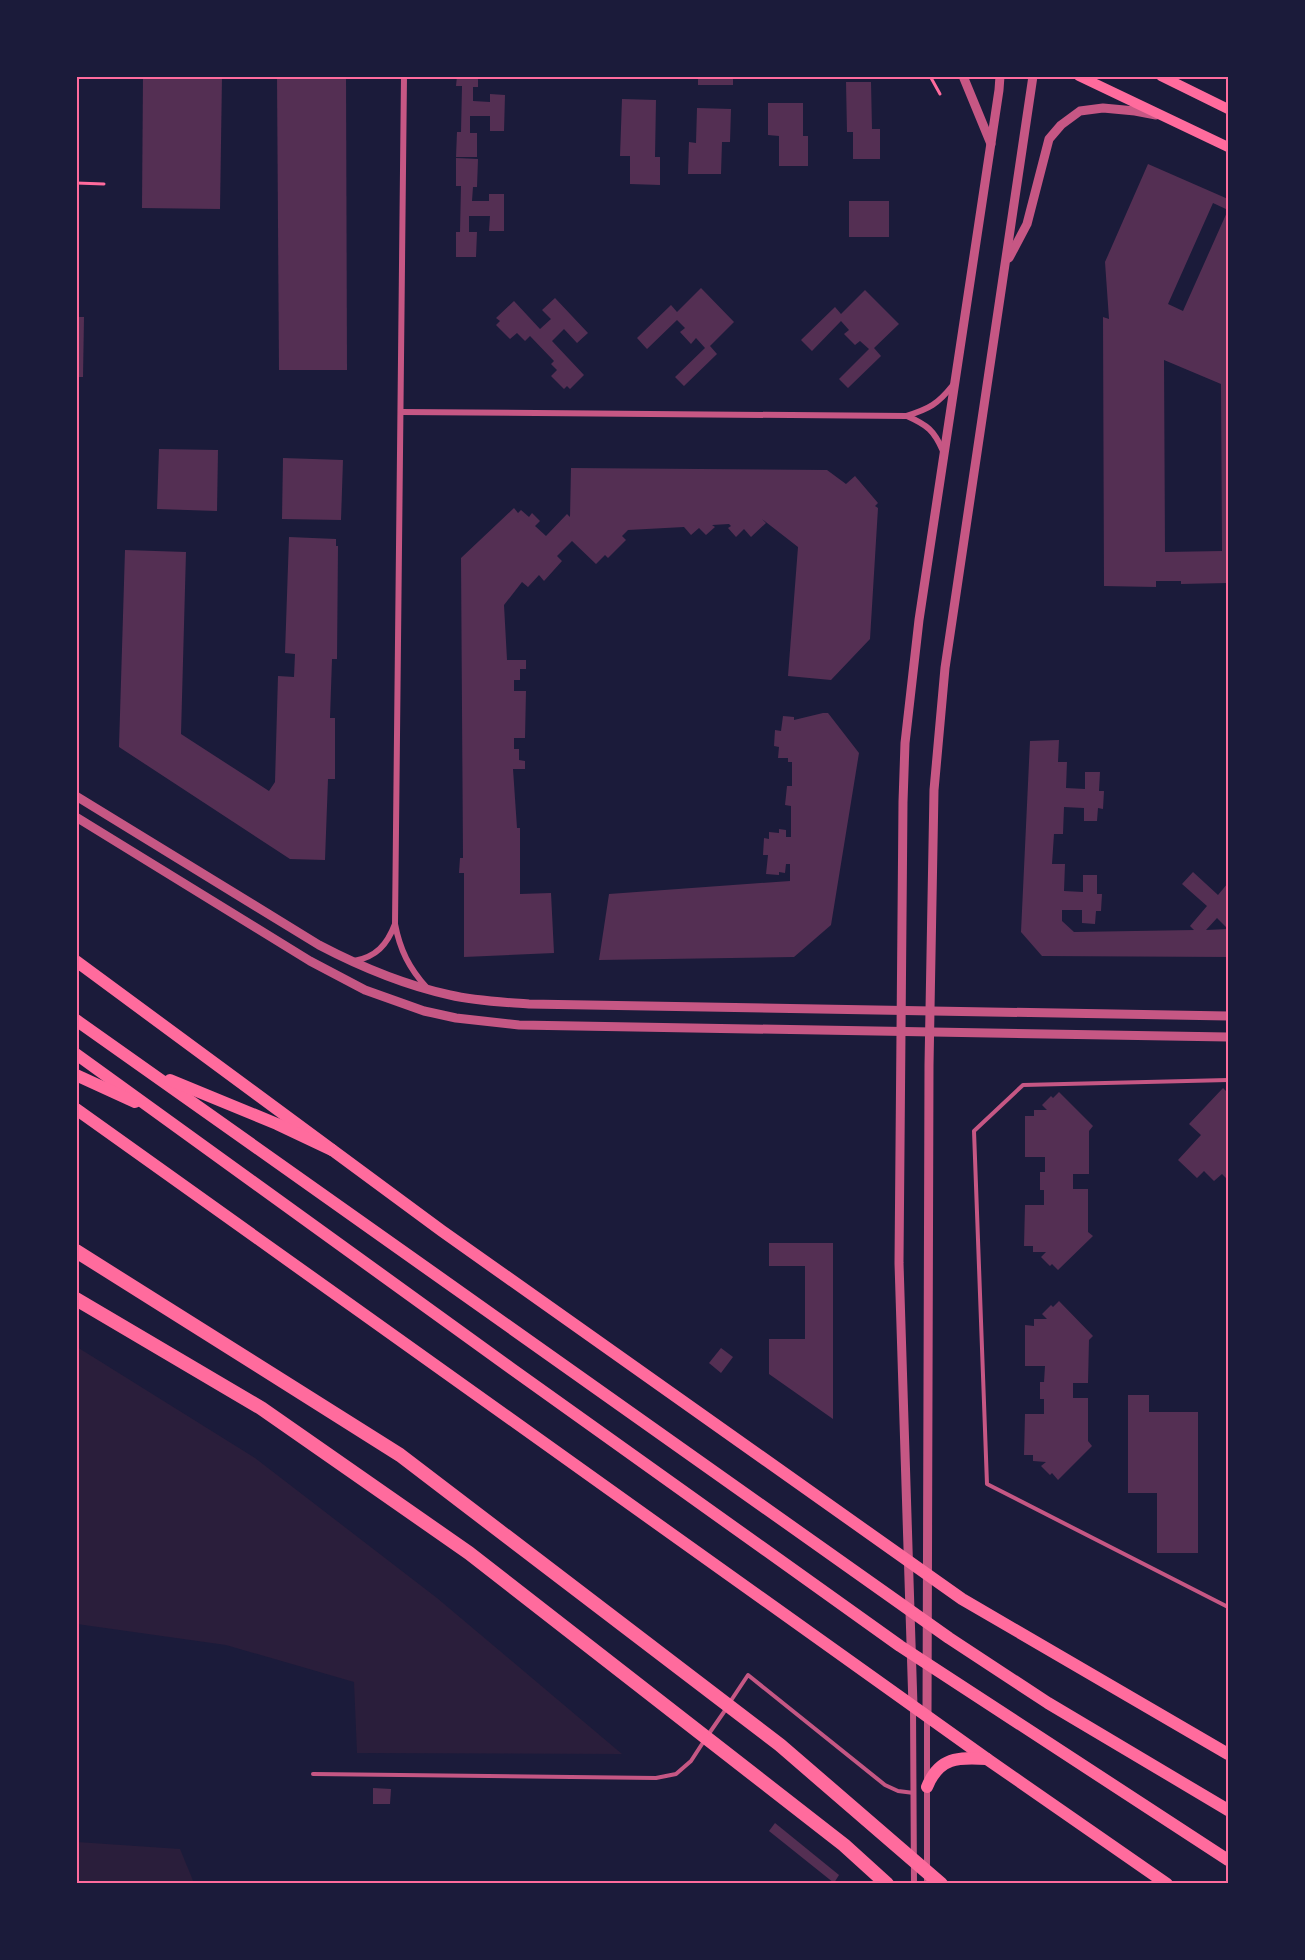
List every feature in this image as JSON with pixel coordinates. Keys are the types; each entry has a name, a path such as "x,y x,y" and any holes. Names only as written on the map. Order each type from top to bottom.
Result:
{"highway":[{"path":"76,1251 400,1455 780,1745 941,1884"},
{"path":"76,1299 270,1415 469,1553 844,1845 887,1884"}],"main road":[{"path":"1079,76 1228,147"},
{"path":"1161,76 1228,109"},
{"path":"76,961 490,1265 962,1599 1228,1754"},
{"path":"76,1020 959,1644 1048,1703 1228,1810"},
{"path":"76,1054 900,1646 1228,1860"},
{"path":"145,1069 278,1124 332,1150"},
{"path":"76,1075 164,1116"},
{"path":"76,1109 987,1759 1167,1884"},
{"path":"927,1787 932,1775 940,1766 968,1757 987,1759"}],"street":[{"path":"404,76 395,924 398,941 413,973 428,989"},
{"path":"963,76 991,145"},
{"path":"914,1884 913,1706 900,1263 905,743 919,620 1000,76"},
{"path":"927,1884 930,1011 933,801 937,733 946,656 1033,76"},
{"path":"1169,76 1181,86"},
{"path":"1005,265 1027,224 1049,139 1061,125 1080,111 1103,108 1135,111 1167,118"},
{"path":"400,412 906,416 926,410 942,399 956,381"},
{"path":"906,416 924,423 936,435 944,454"},
{"path":"76,796 351,962 452,996 529,1004 1228,1016"},
{"path":"76,817 339,977 365,990 424,1011 456,1018 519,1025 1228,1036"},
{"path":"351,962 365,959 379,952 389,940 395,924"}],"lane":[{"path":"1228,1080 1023,1085 974,1131 987,1484 1228,1607"},
{"path":"313,1774 656,1778 676,1774 691,1761 748,1675 885,1785 898,1791 914,1793"}],"path":[{"path":"930,76 940,94"},
{"path":"76,183 104,184"}],"shaded area":[{"path":"77,1347 255,1458 437,1598 622,1754 357,1753 354,1682 226,1645 77,1624"},
{"path":"77,1842 180,1849 194,1883 77,1883"}],"building":[{"path":"143,76 222,76 220,209 142,208"},
{"path":"277,76 346,76 347,370 279,370"},
{"path":"457,76 478,76 478,87 473,87 473,101 490,102 490,94 505,95 504,131 490,131 490,116 470,116 470,133 477,133 477,157 456,157 457,132 461,132 462,86 456,86"},
{"path":"698,76 733,76 733,85 698,85"},
{"path":"846,82 871,82 872,129 880,129 880,159 853,159 853,132 847,132"},
{"path":"622,99 656,100 655,157 660,157 660,185 630,184 630,156 620,156"},
{"path":"768,103 803,103 803,136 808,136 808,166 779,166 779,136 768,135"},
{"path":"697,108 731,109 730,142 722,142 721,174 688,174 689,142 696,143"},
{"path":"456,158 478,159 477,187 473,187 472,201 489,201 489,194 504,194 504,231 489,231 490,216 469,216 469,232 477,232 476,257 456,257 456,232 460,232 461,186 456,186"},
{"path":"1148,164 1228,199 1228,210 1228,583 1181,584 1181,581 1156,581 1156,587 1104,586 1103,317 1109,319 1105,262","holes":["1213,203 1228,210 1183,311 1168,304","1164,360 1221,384 1222,551 1165,552"]},
{"path":"849,201 889,201 889,237 849,237"},
{"path":"701,288 734,322 710,346 717,354 684,386 675,377 705,348 696,338 691,344 680,332 685,328 677,320 647,349 637,338 671,305 677,312"},
{"path":"865,290 899,324 874,348 881,356 848,388 839,379 869,349 860,341 855,345 844,334 849,330 841,321 812,351 801,340 835,307 841,314"},
{"path":"555,298 588,333 577,343 564,329 552,341 584,375 570,389 567,386 564,389 551,376 557,370 551,364 554,361 530,336 525,341 517,333 510,339 496,325 500,321 496,318 514,301 540,329 551,319 542,310"},
{"path":"76,317 84,317 83,377 76,377"},
{"path":"159,449 218,450 217,511 157,509"},
{"path":"283,458 343,460 341,520 282,519"},
{"path":"571,468 827,470 846,484 855,476 878,503 875,506 878,508 870,639 831,680 788,676 798,547 762,519 766,523 751,537 744,529 736,537 728,528 731,526 729,524 712,525 715,527 706,535 699,528 691,535 684,527 628,530 622,536 626,540 608,558 605,555 596,564 572,541 557,556 562,561 544,581 539,575 528,587 522,582 504,605 507,660 526,660 526,669 520,669 520,680 514,680 514,691 526,691 525,738 514,738 514,749 519,749 519,760 525,761 525,769 513,769 517,828 520,828 520,894 551,893 554,953 464,957 464,873 459,873 460,858 463,858 461,558 514,508 518,513 521,510 529,517 532,513 540,521 535,526 546,536 567,514 570,517"},
{"path":"289,537 336,539 336,546 338,546 337,659 332,659 330,718 335,718 335,779 328,779 325,860 290,859 119,747 125,550 186,552 181,734 269,791 275,782 278,676 294,677 295,654 285,653"},
{"path":"828,713 859,753 831,925 794,957 599,960 609,894 790,881 790,864 786,864 785,873 766,874 768,855 763,855 764,838 769,839 769,832 779,833 779,829 786,830 786,837 791,837 791,806 785,805 787,786 792,786 792,762 788,762 788,758 778,758 779,747 774,746 775,730 781,731 783,716 794,717 794,720"},
{"path":"1059,740 1058,762 1067,762 1066,788 1085,789 1085,772 1100,772 1099,791 1104,791 1103,809 1098,808 1097,821 1084,821 1084,808 1064,807 1063,834 1054,834 1052,864 1065,864 1064,891 1083,892 1083,875 1097,875 1097,894 1102,894 1101,911 1096,911 1095,924 1082,923 1082,910 1062,910 1062,921 1074,932 1194,930 1190,926 1207,906 1182,884 1193,872 1218,895 1228,883 1228,929 1228,957 1042,956 1021,932 1030,741","holes":["1217,918 1228,929 1206,930"]},
{"path":"1223,1088 1228,1093 1228,1180 1222,1174 1214,1181 1204,1171 1197,1178 1178,1160 1201,1135 1189,1124"},
{"path":"1059,1092 1093,1126 1089,1131 1089,1174 1073,1174 1073,1189 1088,1189 1088,1232 1093,1236 1058,1270 1041,1257 1046,1252 1033,1252 1033,1246 1024,1246 1025,1205 1044,1205 1044,1190 1040,1190 1040,1172 1045,1172 1045,1157 1025,1157 1025,1116 1034,1116 1034,1110 1047,1110 1042,1105"},
{"path":"769,1243 833,1243 833,1419 769,1374 769,1339 805,1339 805,1266 769,1266"},
{"path":"1059,1301 1093,1336 1089,1340 1088,1383 1073,1383 1073,1398 1088,1398 1088,1441 1092,1446 1058,1480 1041,1466 1046,1462 1033,1461 1033,1455 1024,1455 1025,1414 1044,1414 1044,1399 1040,1399 1040,1382 1044,1382 1045,1366 1025,1366 1025,1325 1034,1326 1034,1319 1047,1319 1042,1314"},
{"path":"721,1348 733,1357 721,1373 709,1363"},
{"path":"1128,1395 1149,1395 1149,1412 1198,1412 1198,1553 1157,1553 1157,1493 1128,1493"},
{"path":"373,1788 391,1789 390,1804 373,1804"},
{"path":"775,1823 839,1875 834,1883 769,1831"}]}
